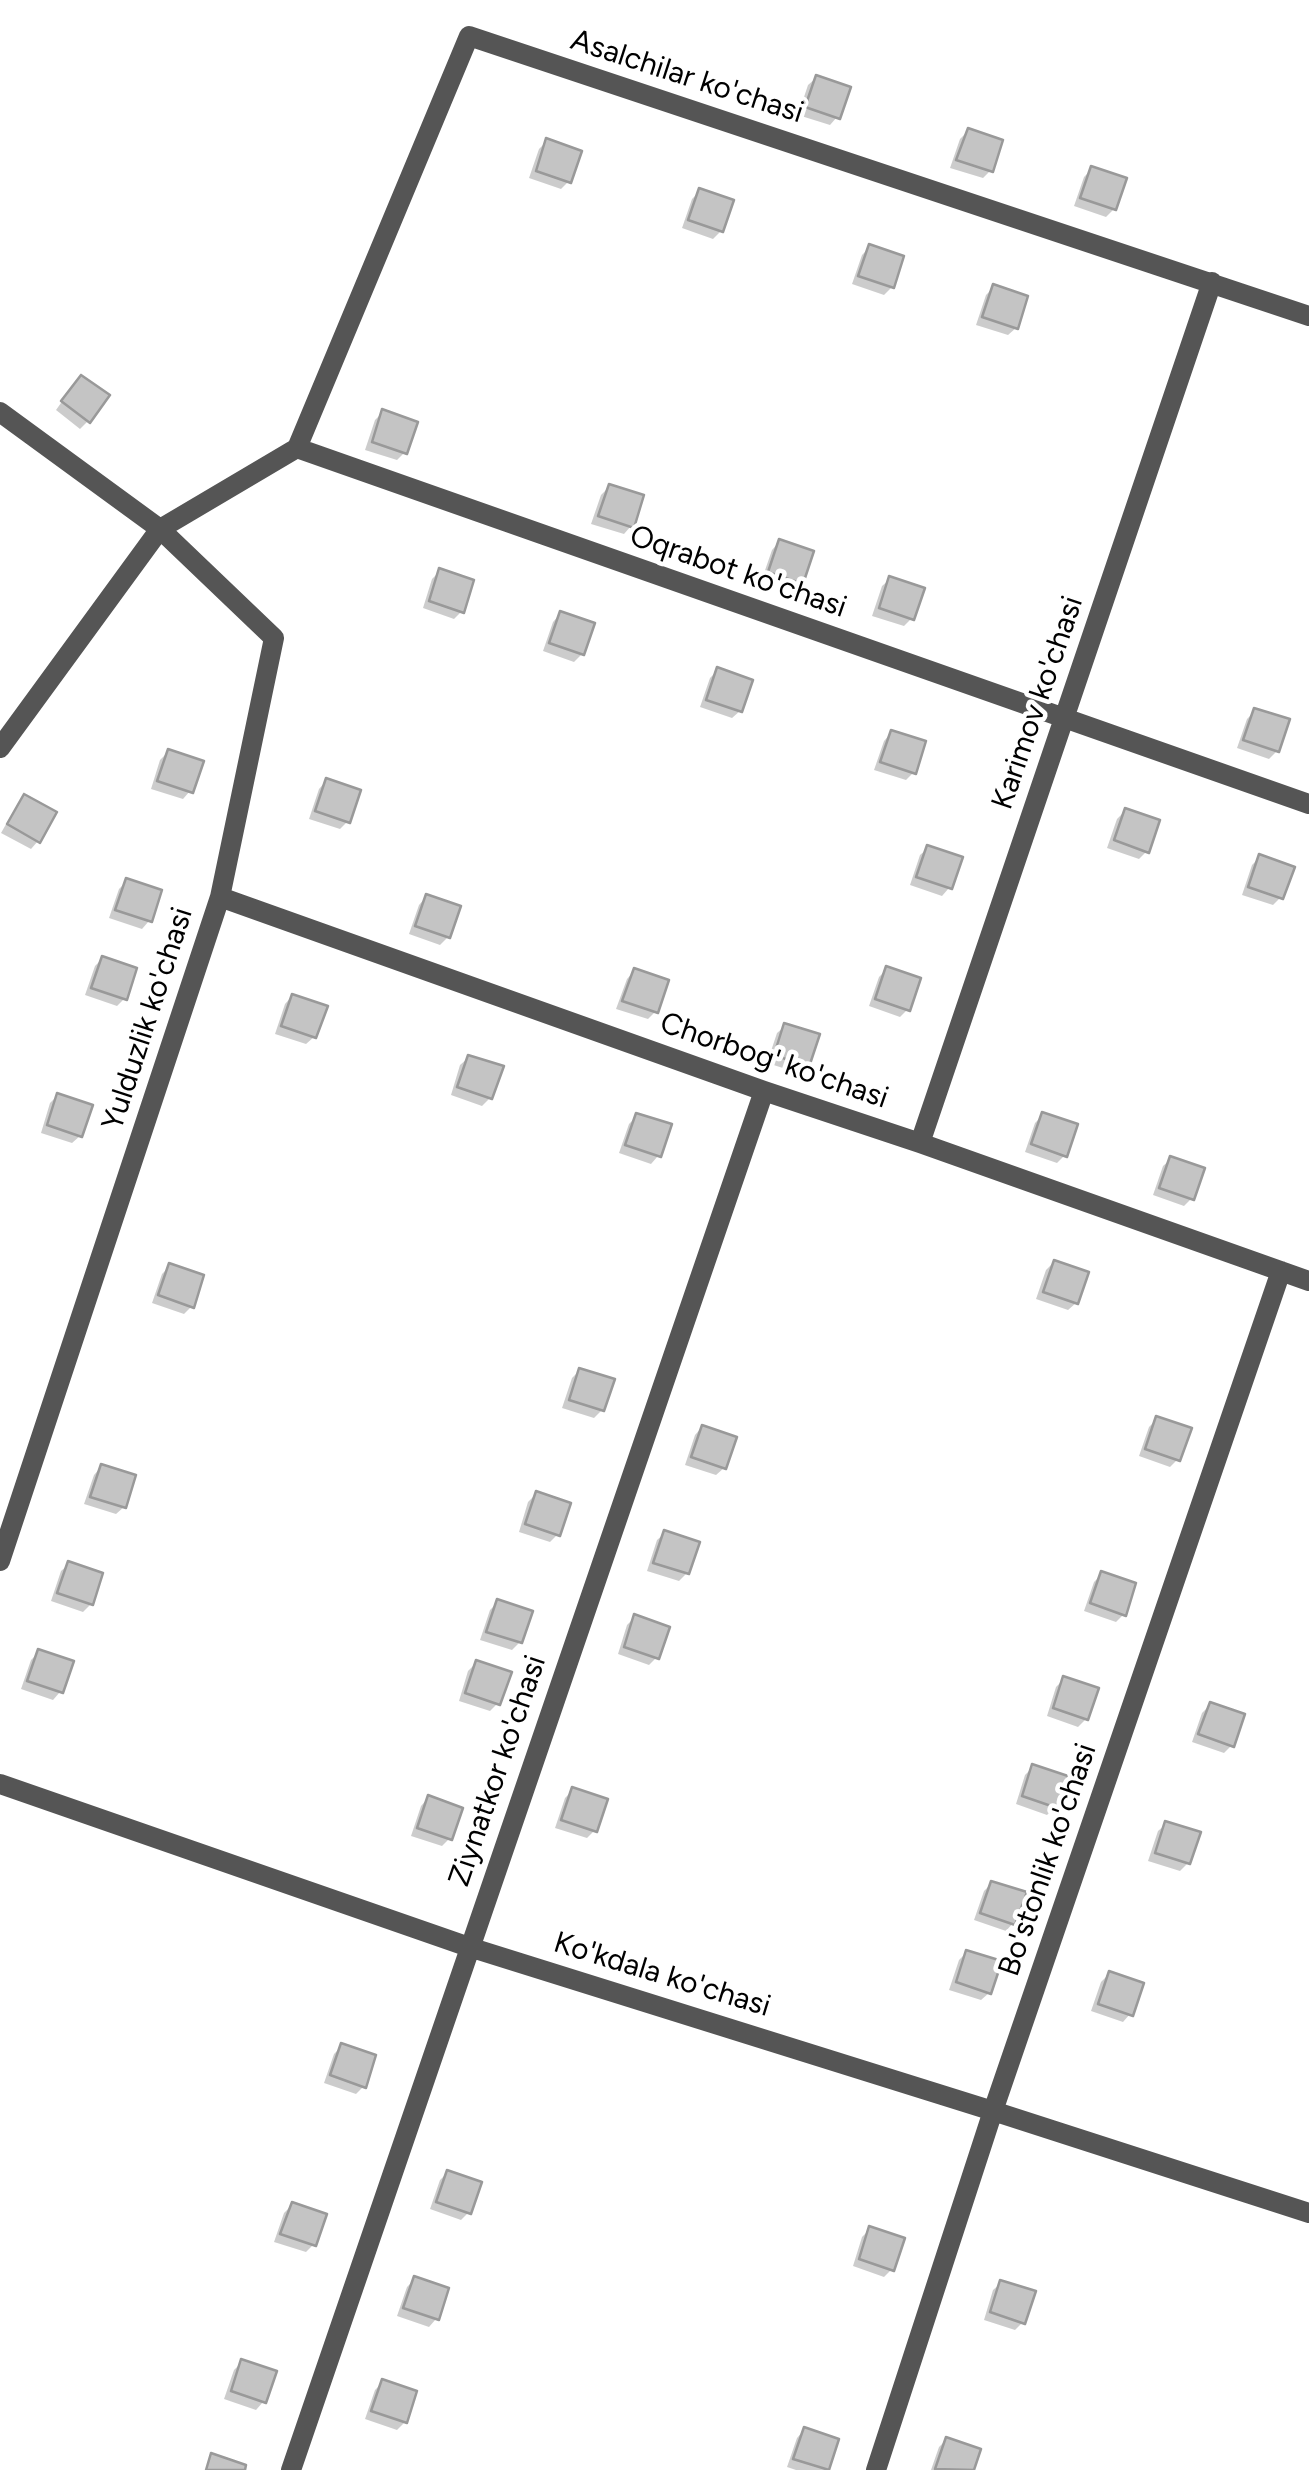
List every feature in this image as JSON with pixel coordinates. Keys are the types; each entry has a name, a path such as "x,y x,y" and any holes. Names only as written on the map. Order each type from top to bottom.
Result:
{"street":[{"name":"Asalchilar ko'chasi","path":"297,448 469,36 1309,316"},
{"name":"Karimov ko'chasi","path":"920,1142 1212,282"},
{"path":"0,412 160,529"},
{"path":"0,748 160,529 297,448"},
{"name":"Oqrabot ko'chasi","path":"297,448 1309,804"},
{"name":"Yulduzlik ko'chasi","path":"0,1560 220,897 274,638 160,529"},
{"name":"Chorbog' ko'chasi","path":"220,897 764,1092 920,1142 1309,1280"},
{"name":"Ziynatkor ko'chasi","path":"291,2470 764,1092"},
{"name":"Bo'stonlik ko'chasi","path":"876,2470 994,2110 1281,1271"},
{"name":"Ko'kdala ko'chasi","path":"0,1784 470,1947 1309,2213"}],"building":[{"path":"816,75 851,87 840,119 805,107"},
{"path":"968,128 1003,140 993,172 956,160"},
{"path":"546,138 582,151 571,183 536,171"},
{"path":"1091,166 1127,178 1116,210 1080,198"},
{"path":"699,188 734,200 723,232 688,220"},
{"path":"869,244 904,256 894,288 858,276"},
{"path":"993,284 1028,296 1018,329 982,317"},
{"path":"81,375 110,395 90,423 61,401"},
{"path":"382,409 418,422 407,454 372,442"},
{"path":"609,484 644,495 634,528 598,516"},
{"path":"779,539 814,551 803,584 768,572"},
{"path":"439,568 474,580 464,613 429,601"},
{"path":"889,576 925,588 914,620 879,608"},
{"path":"560,611 595,623 584,655 549,643"},
{"path":"717,667 753,680 742,712 706,700"},
{"path":"1254,708 1290,719 1279,752 1243,740"},
{"path":"891,730 926,741 916,774 880,762"},
{"path":"168,749 204,761 193,793 157,781"},
{"path":"326,778 361,790 350,823 315,811"},
{"path":"24,794 57,812 40,843 7,824"},
{"path":"1125,808 1160,820 1149,853 1114,840"},
{"path":"927,845 963,857 952,889 916,877"},
{"path":"1259,854 1295,867 1283,899 1248,887"},
{"path":"126,878 162,890 152,922 115,910"},
{"path":"426,894 461,906 450,938 415,926"},
{"path":"102,956 137,968 127,1000 91,988"},
{"path":"886,966 921,978 910,1011 875,999"},
{"path":"634,968 669,980 658,1013 622,1001"},
{"path":"292,994 328,1006 316,1038 281,1026"},
{"path":"784,1023 820,1034 809,1067 774,1055"},
{"path":"468,1055 504,1066 492,1099 457,1087"},
{"path":"57,1093 93,1105 82,1137 47,1125"},
{"path":"1042,1112 1078,1124 1067,1157 1031,1144"},
{"path":"636,1113 672,1124 661,1157 625,1145"},
{"path":"1170,1156 1205,1168 1194,1200 1159,1188"},
{"path":"1054,1260 1089,1272 1078,1304 1043,1292"},
{"path":"169,1263 204,1275 194,1308 158,1295"},
{"path":"579,1368 615,1379 604,1411 569,1400"},
{"path":"1156,1416 1192,1428 1180,1461 1145,1449"},
{"path":"702,1425 737,1437 726,1469 691,1457"},
{"path":"101,1464 136,1475 126,1508 90,1497"},
{"path":"536,1491 571,1503 560,1536 525,1524"},
{"path":"664,1530 700,1542 689,1574 653,1563"},
{"path":"68,1561 103,1573 93,1605 57,1593"},
{"path":"1101,1571 1136,1583 1126,1616 1090,1603"},
{"path":"497,1599 533,1611 522,1643 486,1632"},
{"path":"634,1614 670,1627 659,1659 624,1647"},
{"path":"38,1649 74,1661 63,1693 27,1681"},
{"path":"476,1660 512,1672 500,1705 465,1693"},
{"path":"1063,1676 1099,1688 1088,1720 1053,1708"},
{"path":"1210,1702 1245,1714 1234,1747 1198,1734"},
{"path":"1032,1764 1068,1776 1057,1808 1022,1796"},
{"path":"572,1787 608,1799 597,1832 561,1820"},
{"path":"428,1795 463,1808 452,1840 417,1828"},
{"path":"1165,1821 1201,1832 1190,1864 1155,1853"},
{"path":"991,1881 1027,1892 1015,1925 980,1913"},
{"path":"966,1950 1002,1961 991,1994 956,1982"},
{"path":"1109,1971 1144,1983 1133,2016 1098,2004"},
{"path":"341,2043 376,2055 366,2088 330,2075"},
{"path":"447,2170 482,2182 471,2214 436,2202"},
{"path":"292,2202 327,2214 316,2246 280,2234"},
{"path":"869,2226 905,2238 894,2271 859,2259"},
{"path":"414,2276 449,2288 439,2320 403,2308"},
{"path":"1000,2280 1036,2291 1025,2324 990,2312"},
{"path":"241,2359 277,2371 266,2403 231,2391"},
{"path":"382,2379 417,2391 407,2423 371,2411"},
{"path":"804,2427 839,2439 829,2470 793,2459"},
{"path":"946,2437 981,2449 974,2470 935,2469"},
{"path":"211,2453 246,2465 245,2470 206,2470"}]}
